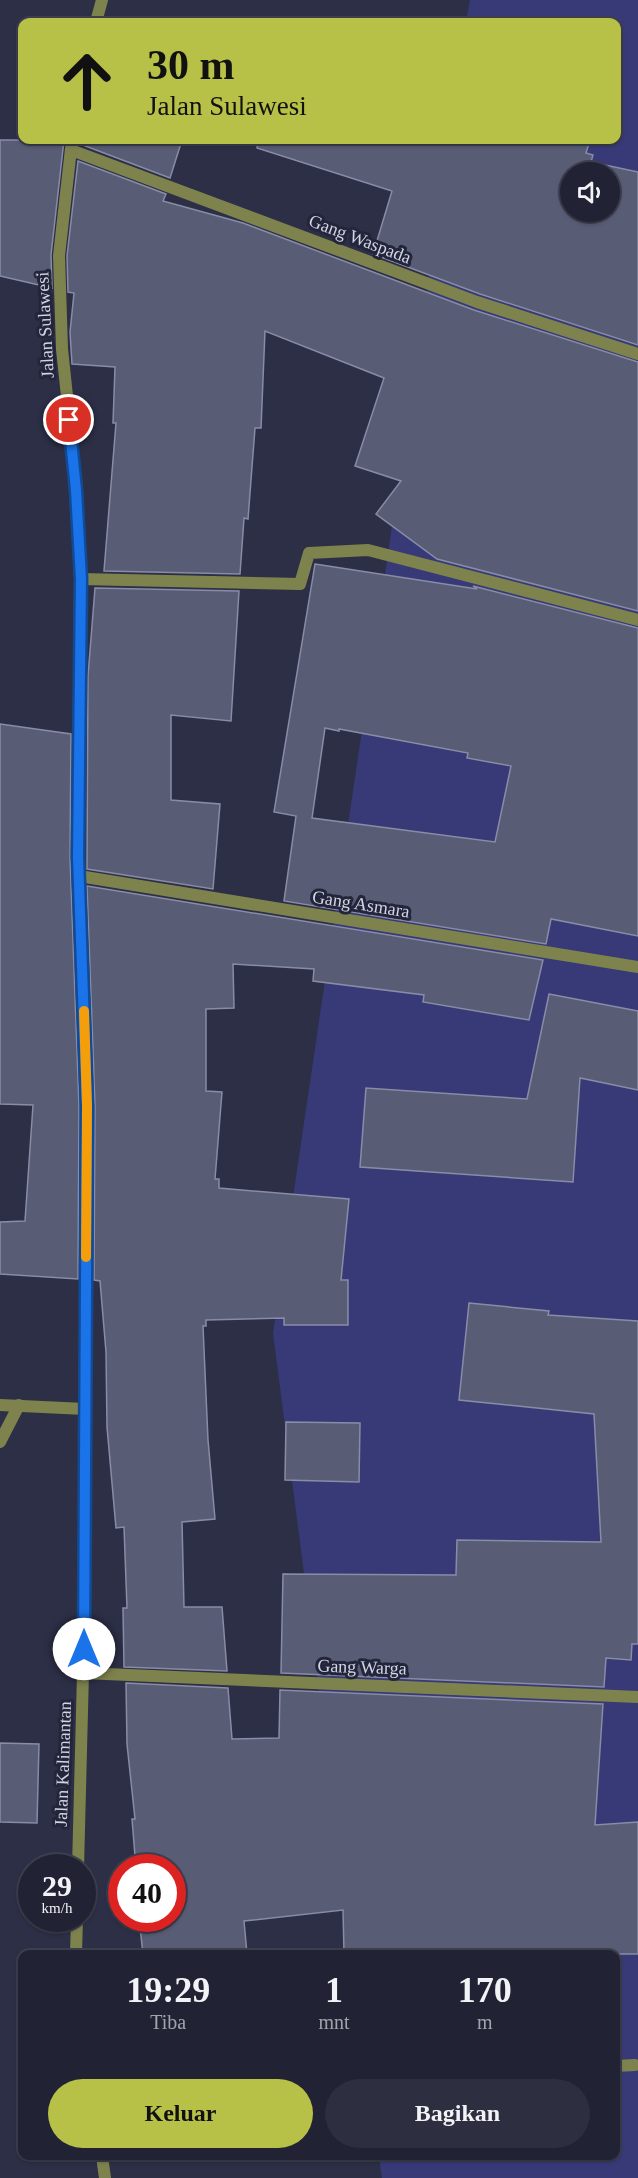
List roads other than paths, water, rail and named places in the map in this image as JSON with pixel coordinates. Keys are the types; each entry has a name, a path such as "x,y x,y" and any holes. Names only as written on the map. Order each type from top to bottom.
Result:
{"street":[{"path":"97,18 102,0"},
{"name":"Gang Waspada","path":"72,145 477,302 638,354"},
{"name":"Jalan Sulawesi","path":"72,145 59,256 62,349 76,490 81,579 79,876 87,1106 85,1409"},
{"path":"81,579 300,584 309,554 368,550 638,620"},
{"name":"Gang Asmara","path":"79,876 638,967"},
{"path":"0,1405 85,1409"},
{"path":"0,1442 19,1405"},
{"name":"Jalan Kalimantan","path":"78,1854 83,1673 85,1409"},
{"name":"Gang Warga","path":"83,1673 638,1697"},
{"path":"76,1950 77,1932"},
{"path":"620,2066 635,2065"},
{"path":"103,2160 105,2178"}]}
